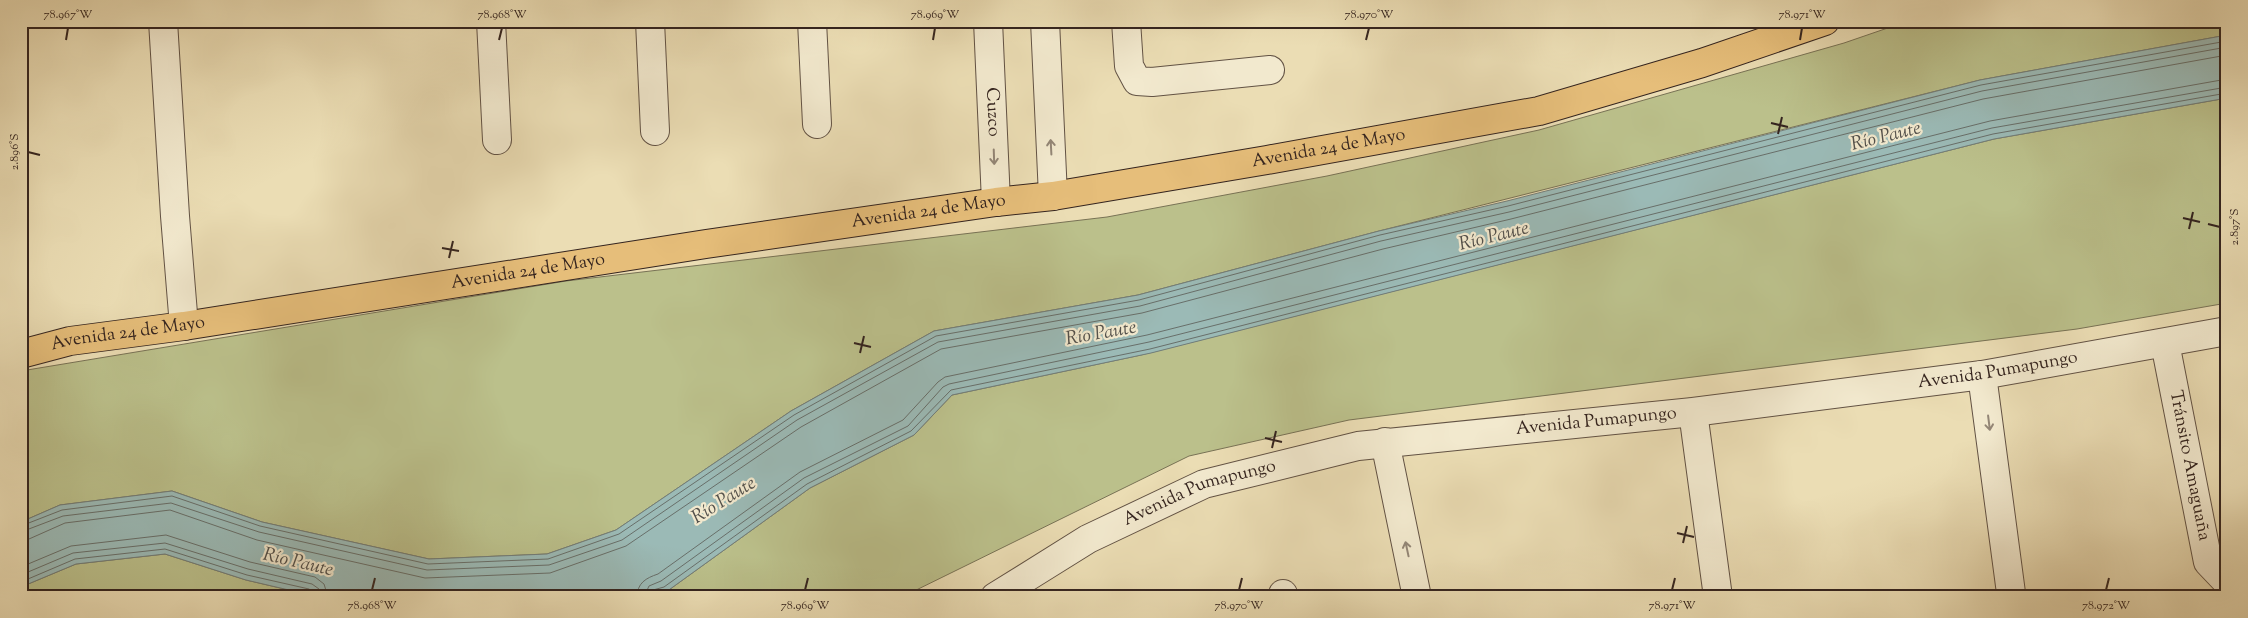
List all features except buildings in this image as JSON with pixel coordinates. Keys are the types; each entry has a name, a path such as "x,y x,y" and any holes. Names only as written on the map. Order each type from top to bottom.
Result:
{"main road":[{"name":"Avenida 24 de Mayo","path":"21,354 70,341 184,326 706,244 996,202 1054,196 1539,112 1702,63 1825,21"}],"street":[{"path":"163,21 184,326"},
{"path":"490,21 497,140"},
{"path":"650,21 655,131"},
{"path":"812,21 817,124"},
{"name":"Cuzco","path":"988,21 996,202"},
{"path":"1045,21 1054,196"},
{"path":"1126,21 1129,66 1137,81 1152,82 1270,70"},
{"name":"Avenida Pumapungo","path":"995,597 1088,539 1204,484 1358,446 1693,412 1982,375 2227,331"},
{"name":"Tránsito Amaguaña","path":"2165,343 2217,560 2227,582"},
{"path":"1982,375 2011,593 2008,597"},
{"path":"1693,412 1718,597"},
{"path":"1385,442 1417,597"}],"green space":[{"path":"1908,21 2227,21 2227,35 1980,80 1379,231 1138,295 934,331 791,411 616,530 547,554 429,559 262,522 172,491 60,505 21,522 21,371 566,281 1107,217 1327,176 1539,130 1844,43"},
{"path":"2227,98 2227,303 2077,329 1349,420 1189,456 902,597 646,597 666,592 810,488 914,435 952,395 1141,355 1994,139"},
{"path":"165,554 246,580 319,597 21,597 21,587 76,564"}],"water":[{"name":"Río Paute","path":"2227,35 2227,98 1994,139 1151,353 952,395 914,435 810,488 666,592 646,597 319,597 246,580 165,554 76,564 21,587 21,522 60,505 172,491 262,522 429,559 547,554 616,530 791,411 934,331 1138,295 1379,231 1507,201 1980,80"}]}
